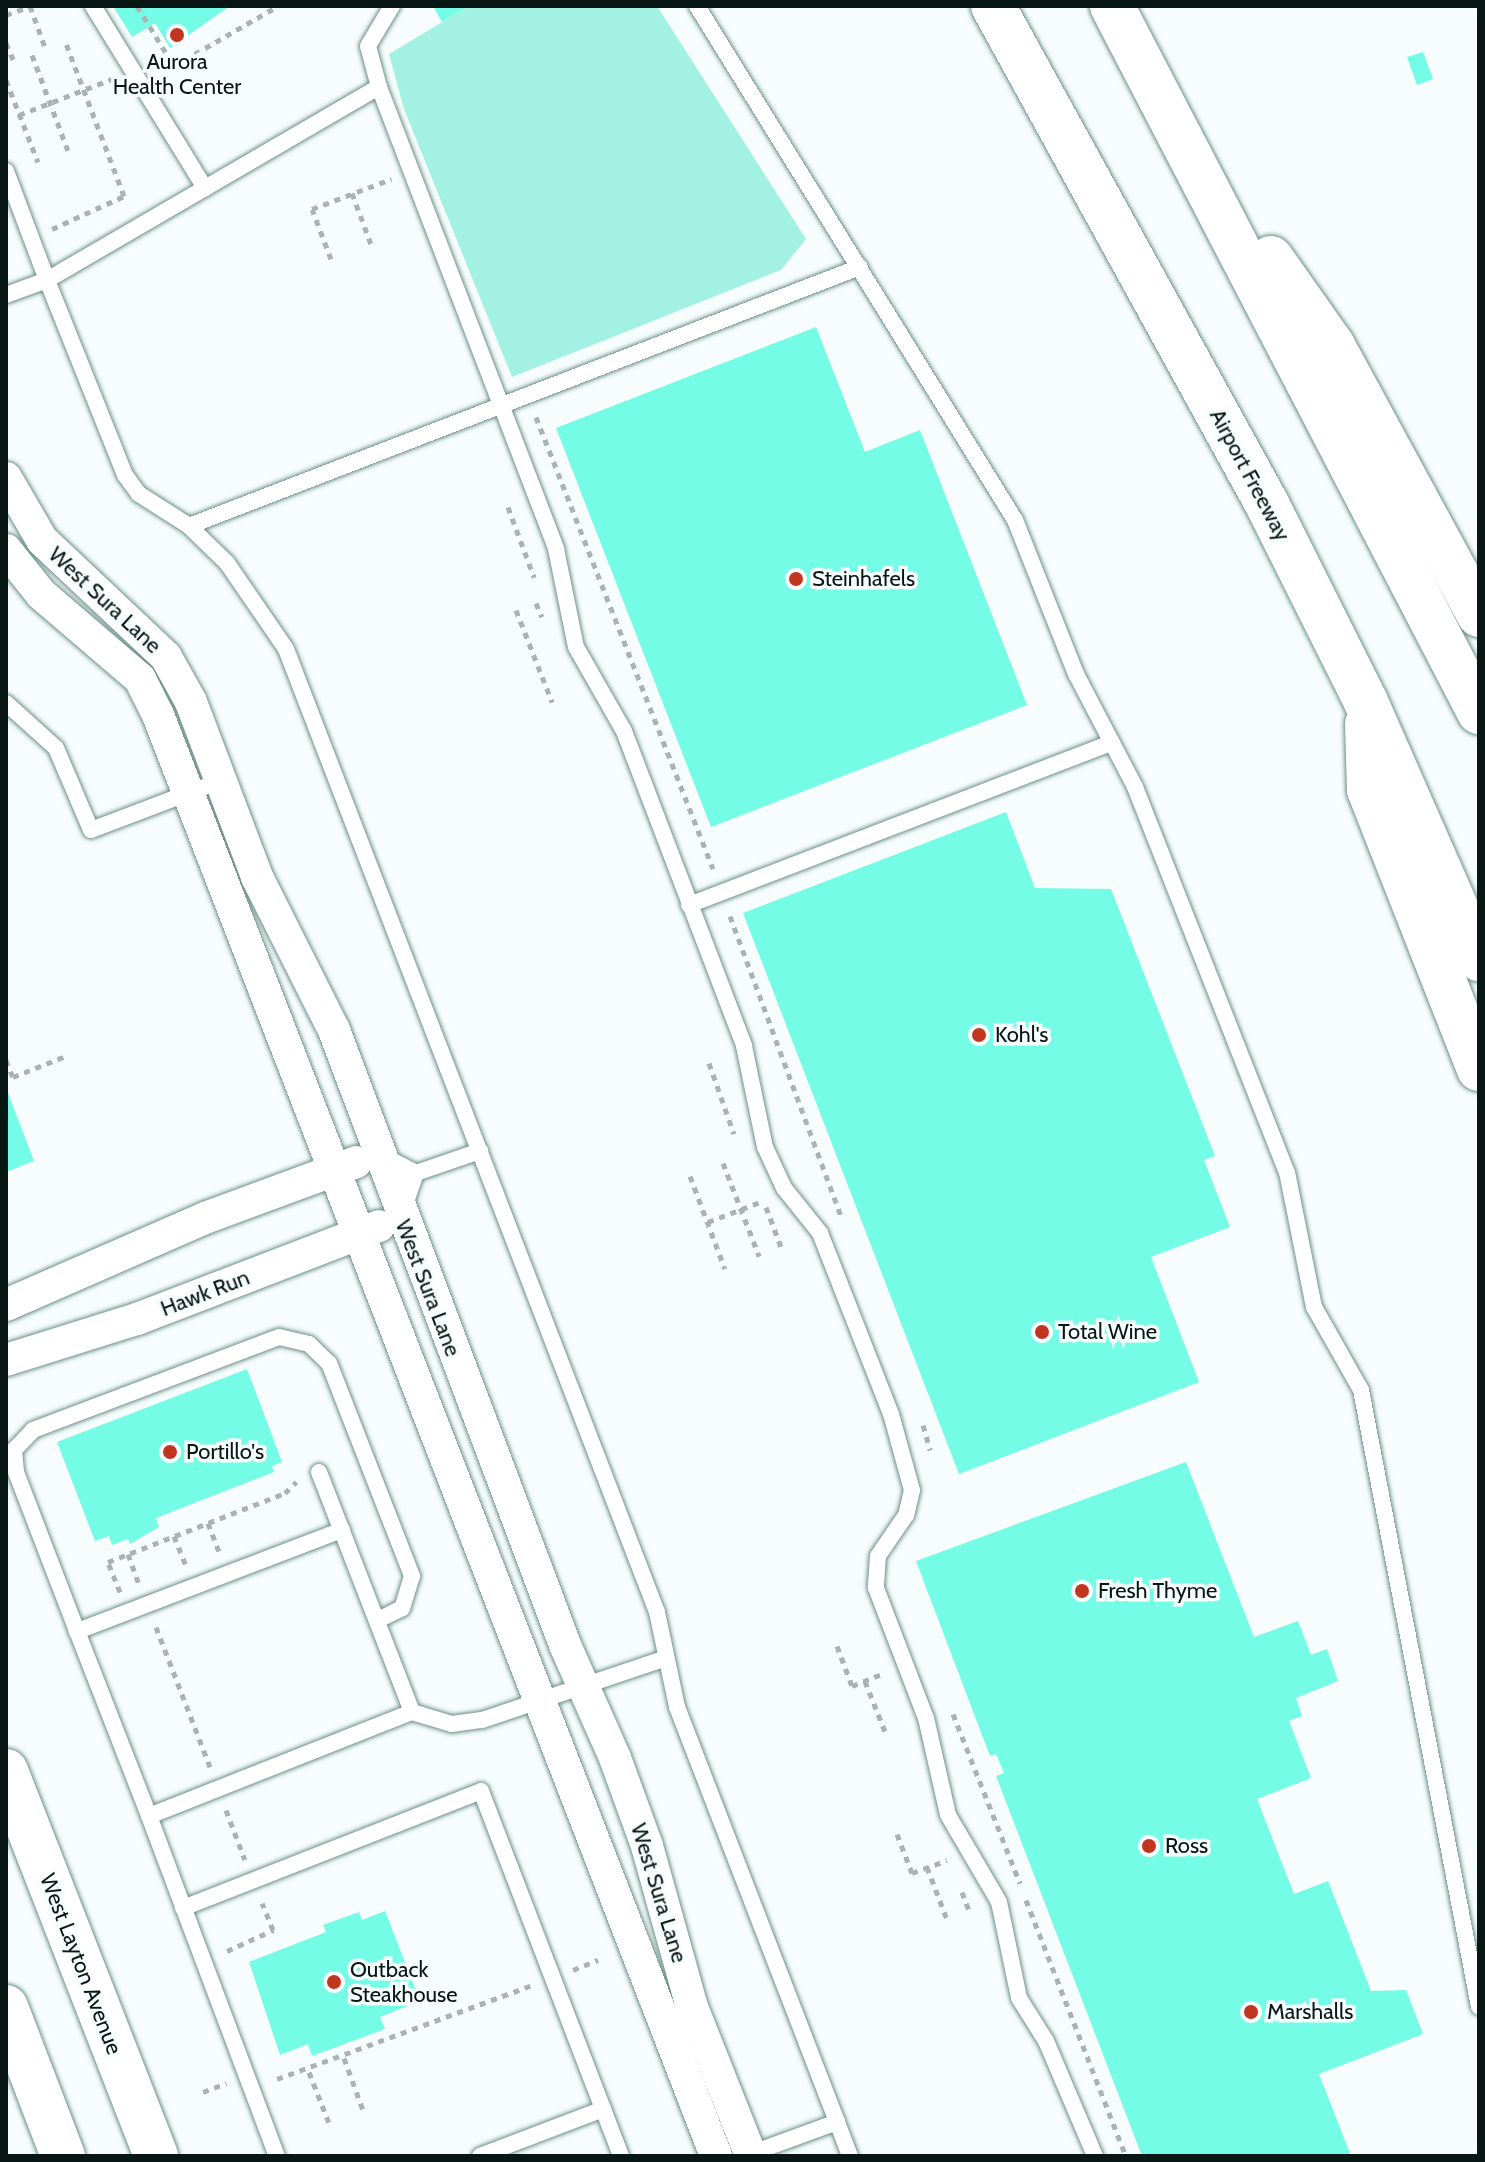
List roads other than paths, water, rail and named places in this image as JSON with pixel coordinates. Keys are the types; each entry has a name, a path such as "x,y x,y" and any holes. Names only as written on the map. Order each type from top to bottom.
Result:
{"main road":[{"name":"Airport Freeway","path":"993,6 1267,504 1366,702 1479,959"},
{"path":"1112,6 1479,712"},
{"path":"1177,126 1333,346 1479,615"},
{"path":"1366,702 1369,790 1479,1069"},
{"name":"West Layton Avenue","path":"9,1782 156,2156"},
{"path":"6,2007 63,2156"}],"street":[{"name":"West Sura Lane","path":"6,478 17,507 71,574 129,617 166,657 220,781 257,877 334,1030 401,1217 647,1846 692,2007 749,2155"},
{"name":"West Sura Lane","path":"6,550 41,594 140,679 362,1232 539,1701 716,2156"},
{"path":"6,1305 205,1218 378,1154"},
{"name":"Hawk Run","path":"6,1360 137,1319 401,1217"}],"lane":[{"path":"93,6 205,188"},
{"path":"392,6 368,46 379,87 556,549 576,647 624,731 744,1046 765,1147 784,1188 820,1233 907,1461 912,1490 906,1515 878,1556 876,1588 926,1718 948,1815 999,1902 1019,1998 1046,2041 1095,2156"},
{"path":"697,6 1015,520 1076,674 1135,787 1287,1172 1314,1307 1361,1390 1479,2007"},
{"path":"6,295 47,280 379,87"},
{"path":"6,171 125,475 139,494 189,526 227,563 286,649 657,1612 677,1707 850,2156"},
{"path":"189,526 860,267"},
{"path":"6,703 56,748 91,830 220,781"},
{"path":"689,905 1112,743"},
{"path":"378,1154 416,1173 480,1151"},
{"path":"401,1217 416,1173"},
{"path":"277,2156 16,1472 14,1450 33,1430 279,1337 309,1344 329,1363 412,1576 402,1608 377,1621"},
{"path":"319,1472 412,1712"},
{"path":"77,1631 342,1530"},
{"path":"149,1816 412,1712 452,1724 539,1701 666,1658"},
{"path":"183,1908 481,1791 621,2156"},
{"path":"480,2156 603,2109"},
{"path":"749,2155 837,2122"}],"place":[{"name":"Aurora Health Center","path":"177,35"},
{"name":"Steinhafels","path":"796,579"},
{"name":"Kohl's","path":"979,1035"},
{"name":"Total Wine","path":"1042,1332"},
{"name":"Portillo's","path":"170,1452"},
{"name":"Fresh Thyme","path":"1082,1591"},
{"name":"Ross","path":"1149,1846"},
{"name":"Outback Steakhouse","path":"334,1982"},
{"name":"Marshalls","path":"1251,2012"}]}
